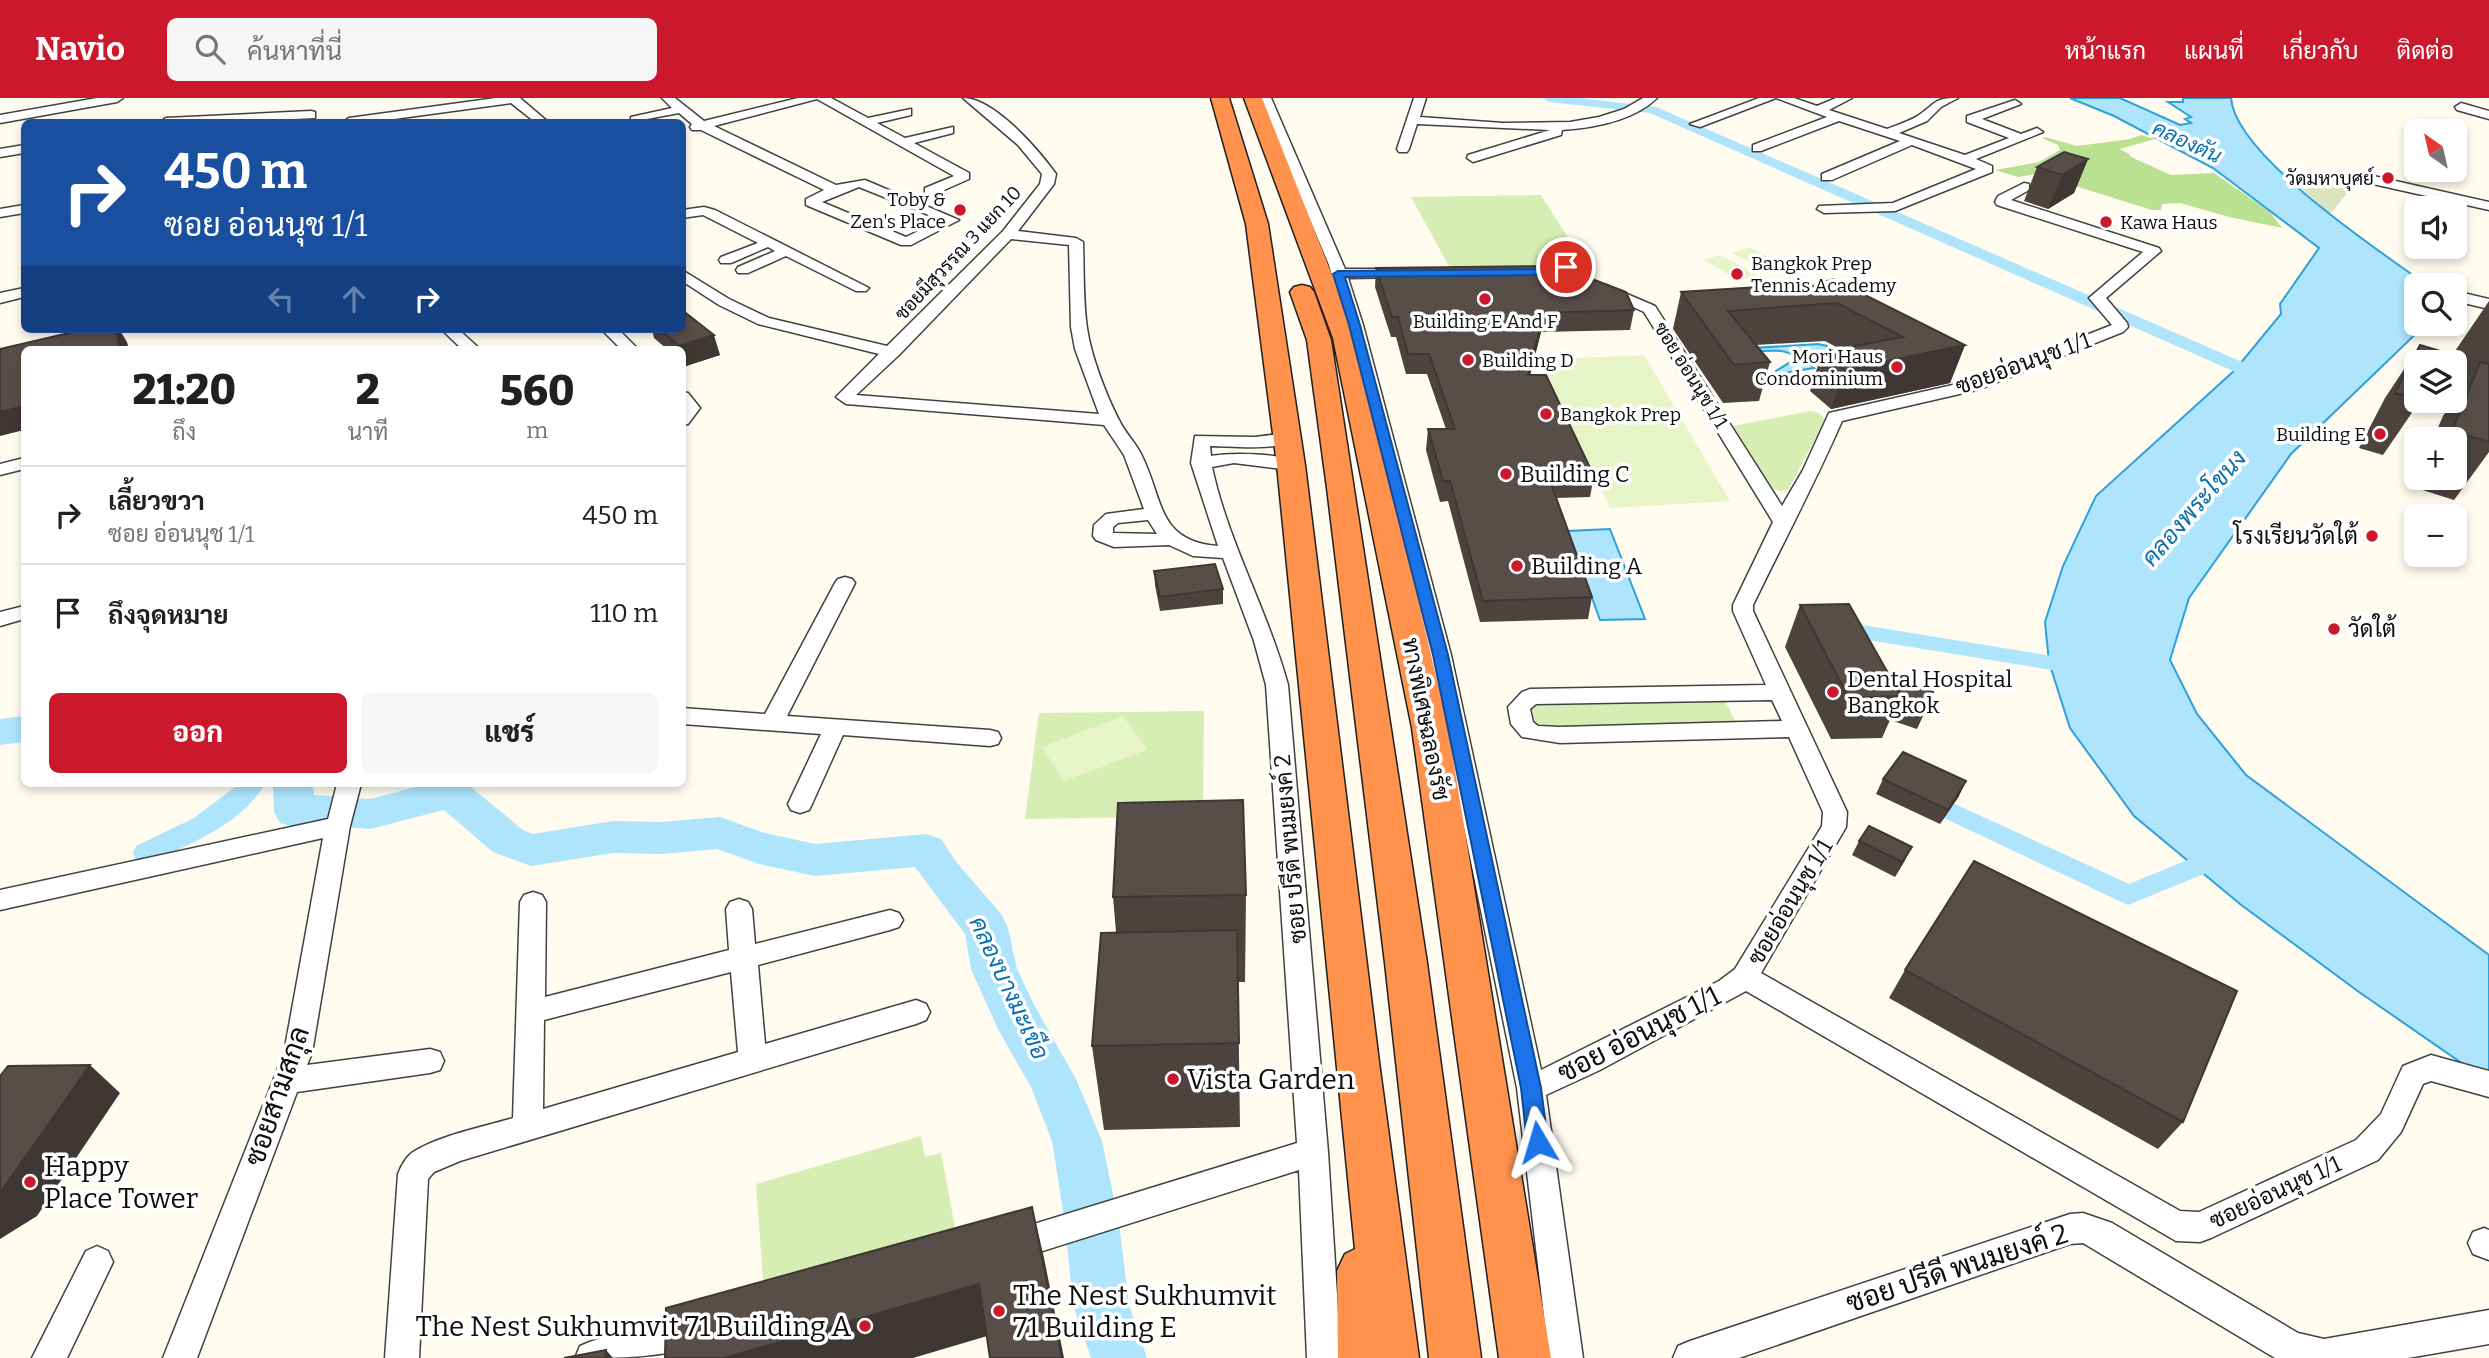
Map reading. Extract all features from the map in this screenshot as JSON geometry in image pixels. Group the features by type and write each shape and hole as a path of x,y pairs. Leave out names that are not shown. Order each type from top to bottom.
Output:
{"highway":[{"path":"1220,98 1257,224 1289,451 1393,1358"},
{"path":"1234,98 1320,340 1406,963 1455,1358"},
{"name":"ทางพิเศษฉลองรัช","path":"1253,98 1345,338 1430,728 1525,1358"},
{"path":"1357,1062 1364,1358"}],"street":[{"path":"2,115 55,110 117,98"},
{"path":"370,119 515,98 539,119"},
{"path":"668,98 701,125 835,190 860,183 952,220 912,241 901,241 811,202 835,190"},
{"path":"686,129 812,98"},
{"path":"822,98 964,176 930,191"},
{"name":"ซอยมีสุวรรณ 3 แยก 10","path":"852,400 845,397 847,392 892,352 1008,234 1047,184 1049,174 1006,127 969,98"},
{"path":"1265,98 1338,274 1355,325 1440,655 1531,1088 1566,1358"},
{"path":"1403,149 1420,98"},
{"path":"1696,124 1770,98"},
{"path":"1782,98 1965,159 1987,169 1895,207 1824,209"},
{"path":"1818,110 1846,98"},
{"path":"1888,133 1923,118 1937,104 1952,98"},
{"path":"2015,104 1971,119 2020,138"},
{"path":"1473,158 1642,105"},
{"path":"2461,107 2489,115"},
{"path":"640,119 682,110"},
{"path":"868,122 907,112"},
{"path":"228,119 311,115"},
{"path":"1757,148 1838,117"},
{"path":"1412,120 1572,128"},
{"path":"905,142 949,130"},
{"path":"1965,159 2037,132"},
{"path":"1826,177 1911,141"},
{"path":"0,153 21,150"},
{"path":"2368,179 2489,206"},
{"name":"ซอยอ่อนนุช 1/1","path":"2024,187 2002,202 2154,251 2098,296 2097,299 2120,325 2113,330 1971,386 1835,417 1812,470 1783,522 1743,605 1743,611 1835,813 1834,827 1745,976 2153,1213 2176,1226 2187,1228 2200,1227 2367,1150 2390,1123 2413,1075 2431,1068 2489,1084"},
{"path":"0,213 21,210"},
{"path":"686,213 704,211 862,288"},
{"path":"1008,234 1073,241 1078,245 1079,327 1083,349 1110,420 1133,455 1159,524 1172,539 1193,550 1229,553"},
{"path":"726,260 770,243"},
{"path":"743,270 786,251"},
{"name":"ซอย อ่อนนุช 1/1","path":"1542,272 1570,274 1650,309 1783,522"},
{"path":"1338,274 1419,273"},
{"path":"686,277 724,302 764,321 892,352"},
{"path":"0,298 21,294"},
{"path":"2467,299 2489,304"},
{"path":"454,333 468,346"},
{"path":"613,333 627,346"},
{"path":"852,400 1110,420"},
{"path":"1201,451 1255,442 1289,451"},
{"path":"1201,451 1234,458 1289,451"},
{"name":"ซอย ปรีดี พนมยงค์ 2","path":"1201,451 1229,553 1267,645 1277,685 1313,1152 1324,1358"},
{"path":"0,470 21,464"},
{"path":"1156,514 1112,518 1104,525 1103,536 1114,541 1172,539"},
{"path":"772,722 845,583"},
{"path":"0,619 21,614"},
{"path":"1781,692 1530,697 1519,707 1519,714 1522,728 1535,733 1559,735 1797,729"},
{"path":"1727,693 1744,730"},
{"path":"686,716 990,738"},
{"path":"800,804 836,727"},
{"path":"0,900 343,808"},
{"name":"ซอยสามสกุล","path":"180,1358 298,1053 343,808"},
{"path":"528,1127 533,902"},
{"path":"739,909 753,1062"},
{"path":"530,1012 890,920"},
{"name":"ซอย อ่อนนุช 1/1","path":"1531,1088 1729,989 1745,976"},
{"path":"402,1358 413,1174 423,1162 528,1127 916,1012"},
{"path":"287,1081 430,1061"},
{"path":"981,1254 1049,1236 1313,1152"},
{"name":"ซอย ปรีดี พนมยงค์ 2","path":"1690,1358 2070,1229 2083,1228 2101,1234 2292,1349 2305,1353 2324,1356 2489,1327"},
{"path":"49,1358 97,1262"},
{"path":"592,1358 725,1323"}],"green space":[{"path":"2141,135 2155,139 2120,149 2131,157 2171,175 2214,173 2270,212 2282,228 2180,203 2162,204 2161,210 2152,210 2037,174 2018,177 1995,170 2039,162 2060,150 2058,145 2042,138 2045,137 2077,146"},
{"path":"2281,170 2353,186 2330,214"},
{"path":"1541,195 1588,269 1450,268 1411,197"},
{"path":"1749,247 1786,266 1767,271 1732,253"},
{"path":"1720,255 1757,275 1739,280 1703,260"},
{"path":"1644,355 1730,501 1610,508 1539,360"},
{"path":"1811,411 1819,413 1825,420 1788,490 1779,491 1771,487 1733,426"},
{"path":"1723,697 1738,726 1544,730 1534,726 1526,710 1536,703"},
{"path":"1204,711 1203,816 1025,819 1039,713"},
{"path":"1123,716 1147,750 1064,781 1042,747"},
{"path":"921,1136 925,1157 941,1153 956,1233 764,1292 756,1184"}],"water":[{"path":"2070,98 2120,98 2180,125 2191,123 2185,119 2191,117 2168,102 2183,102 2183,98 2231,98 2238,120 2255,145 2280,171 2339,222 2410,273 2404,273 2404,336 2414,336 2291,454 2189,598 2170,660 2197,714 2246,775 2489,955 2489,1082 2359,992 2240,904 2134,816 2070,728 2049,662 2045,622 2063,566 2096,496 2235,370 2281,314 2280,304 2319,248 2213,168 2114,116"},
{"path":"1818,344 1827,346 1830,351 1810,360 1809,363 1814,368 1778,374 1776,371 1797,358 1786,352 1741,353 1738,349"},
{"path":"1610,529 1645,619 1600,620 1568,531"}],"building":[{"path":"2064,152 2088,159 2062,175 2037,167"},
{"path":"1558,266 1626,292 1634,310 1544,313 1528,375 1546,375 1594,476 1549,478 1592,597 1483,601 1450,481 1443,481 1428,429 1455,429 1429,354 1408,354 1398,317 1392,317 1376,268"},
{"path":"1833,279 1965,345 1844,370 1822,352 1903,337 1837,303 1728,311 1770,362 1734,365 1681,292 1793,285 1799,291"},
{"path":"686,313 714,335 679,346 664,333 686,333"},
{"path":"69,333 117,333 119,346 21,346 21,407 0,412 0,349"},
{"path":"2420,345 2437,350 2417,350"},
{"path":"2480,362 2489,364 2489,442 2467,435 2467,427 2454,427 2459,413 2467,413 2467,394"},
{"path":"2404,376 2404,395 2395,393"},
{"path":"1215,564 1223,589 1160,597 1154,571"},
{"path":"1849,604 1901,696 1849,698 1800,605"},
{"path":"1897,680 1933,692 1924,714 1897,705 1901,696 1894,686"},
{"path":"1903,752 1966,781 1948,810 1883,779"},
{"path":"1243,800 1246,895 1113,897 1118,803"},
{"path":"1869,826 1912,847 1902,862 1859,841"},
{"path":"1974,861 2237,991 2183,1122 1905,970"},
{"path":"1237,930 1239,1043 1092,1046 1101,933"},
{"path":"90,1065 0,1192 0,1076 8,1066"},
{"path":"1032,1207 1062,1358 990,1358 979,1284 724,1358 665,1358 666,1308"},
{"path":"606,1350 605,1358 564,1358"}],"waterway":[{"path":"1549,98 1652,110 2266,379"},
{"path":"1834,632 1862,632 2077,667"},
{"name":"คลองบางมะเขือ","path":"0,732 21,729"},
{"path":"145,853 203,824 230,806 250,787"},
{"name":"คลองบางมะเขือ","path":"293,787 294,812 319,810 370,814 451,793 508,841 531,850 613,837 661,838 720,833 759,848 815,860 926,850 942,875 986,928 994,969 1015,1015 1052,1079 1077,1141 1092,1223 1101,1305 1119,1358"},
{"path":"1920,797 2128,895 2224,855"}],"place":[{"name":"วัดมหาบุศย์","path":"2388,178"},
{"name":"Toby & Zen's Place","path":"960,210"},
{"name":"Kawa Haus","path":"2106,222"},
{"name":"Bangkok Prep Tennis Academy","path":"1737,274"},
{"name":"Building E And F","path":"1485,299"},
{"name":"Building D","path":"1468,360"},
{"name":"Mori Haus Condominium","path":"1897,367"},
{"name":"Bangkok Prep","path":"1546,414"},
{"name":"Building E","path":"2380,434"},
{"name":"Building C","path":"1506,474"},
{"name":"โรงเรียนวัดใต้","path":"2372,536"},
{"name":"Building A","path":"1517,566"},
{"name":"วัดใต้","path":"2334,629"},
{"name":"Dental Hospital Bangkok","path":"1833,692"},
{"name":"Vista Garden","path":"1173,1079"},
{"name":"Happy Place Tower","path":"30,1182"},
{"name":"The Nest Sukhumvit 71 Building E","path":"999,1311"},
{"name":"The Nest Sukhumvit 71 Building A","path":"865,1326"}],"route":[{"path":"1538,1142 1531,1088 1440,655 1355,325 1338,274 1562,272 1562,267 1566,267"}],"water label":[{"name":"คลองตัน","path":"2187,142"},
{"name":"คลองพระโขนง","path":"2194,508"}]}
